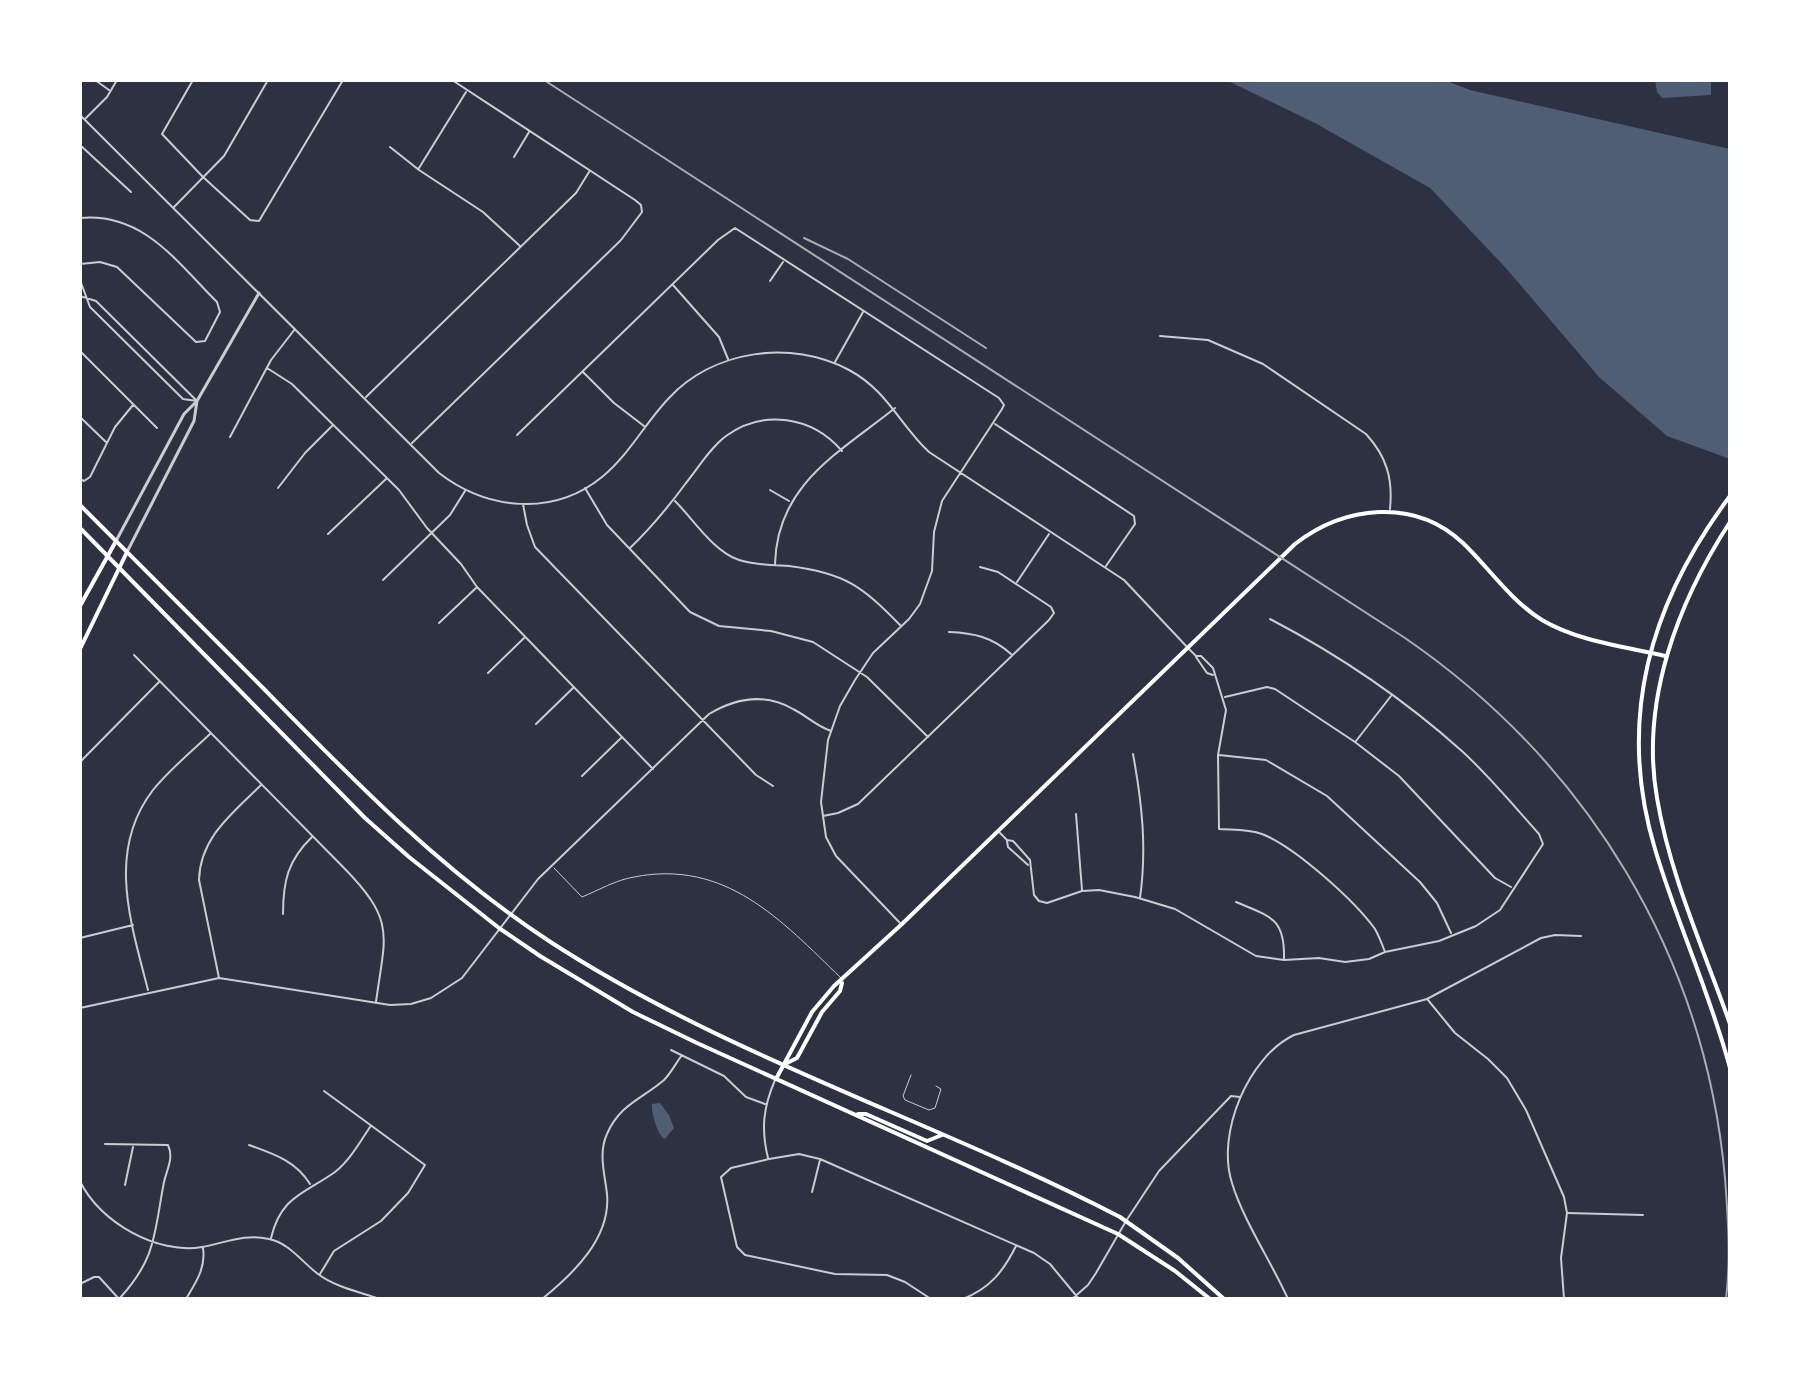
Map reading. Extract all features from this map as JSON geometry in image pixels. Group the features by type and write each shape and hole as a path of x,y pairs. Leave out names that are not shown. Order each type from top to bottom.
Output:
{"main road":[{"path":"1730,496 1684,566 1664,608 1649,652 1639,722 1643,803 1655,848 1730,1068"},
{"path":"80,505 378,806 447,867 510,915 628,988 686,1019 1086,1199 1126,1221 1178,1258 1224,1299"},
{"path":"776,1079 812,1012 834,986 1305,536 1323,526 1352,515 1389,511 1431,523 1459,539 1523,605 1551,625 1665,656"},
{"path":"1730,522 1696,582 1665,656 1654,745 1656,796 1666,842 1730,1024"},
{"path":"80,528 365,818 441,884 540,956 633,1012 1118,1234 1175,1271 1210,1299"},
{"path":"80,606 116,541"},
{"path":"80,649 127,552"},
{"path":"856,1114 866,1114 927,1141 942,1134"}],"street":[{"path":"95,80 110,91"},
{"path":"85,120 117,80"},
{"path":"193,80 162,134 250,220 259,221 343,80"},
{"path":"173,208 224,156 268,80"},
{"path":"411,444 621,240 642,212 641,205 452,80"},
{"path":"419,170 466,91"},
{"path":"80,115 439,473 465,490 490,500 523,504 554,501 585,488 617,464 678,389 698,375 728,360 775,352 803,355 834,363 867,382 895,408 921,444 960,473 1106,567 1132,588 1196,656 1197,662 1207,673 1214,675"},
{"path":"514,157 529,132"},
{"path":"80,145 131,192"},
{"path":"390,147 483,212 521,247"},
{"path":"365,398 576,193 590,171"},
{"path":"80,218 111,218 142,231 217,302 220,312 205,341 196,342 117,267 93,261 80,264"},
{"path":"517,435 725,234 735,228 999,398 1004,405 939,509 930,580 920,604 902,627 873,653 860,672 840,706 824,761 822,816 826,837 836,856 902,924"},
{"path":"770,281 784,261"},
{"path":"80,280 90,307 183,399 197,401"},
{"path":"673,285 719,337 728,360"},
{"path":"116,541 184,414 197,401 259,293"},
{"path":"80,296 96,301 197,401"},
{"path":"834,363 864,311"},
{"path":"230,437 279,346 295,329"},
{"path":"1160,336 1208,340 1263,364 1366,434 1389,471 1392,483 1389,511"},
{"path":"80,351 157,428"},
{"path":"267,368 292,384 410,501 477,587 653,769"},
{"path":"583,372 614,403 645,427"},
{"path":"127,552 194,421 197,401"},
{"path":"80,479 84,481 90,477 121,418 134,405"},
{"path":"775,565 777,533 790,502 807,479 895,408"},
{"path":"80,417 107,444"},
{"path":"629,549 653,525 715,445 746,425 768,420 795,421 817,429 842,451"},
{"path":"993,423 1134,516 1135,524 1106,567"},
{"path":"278,488 305,453 333,425"},
{"path":"328,534 387,478"},
{"path":"585,488 607,525 690,612 701,619 731,628 801,637 827,650 885,693 928,737"},
{"path":"383,580 455,509 465,490"},
{"path":"770,490 790,502"},
{"path":"673,500 727,554 739,560 820,570 855,584 902,627"},
{"path":"523,504 535,547 756,775 773,786"},
{"path":"1016,583 1050,532"},
{"path":"822,816 858,804 1054,613 1051,607 1016,583 998,572 980,567"},
{"path":"439,623 477,587"},
{"path":"998,831 1007,840 1013,841 1030,860 1034,895 1039,901 1047,903 1082,891 1099,890 1140,899 1175,909 1256,956 1345,962 1369,959 1385,952 1439,941 1476,926 1500,910 1543,844 1539,834 1465,754 1392,695 1329,650 1270,619"},
{"path":"949,632 980,635 1012,655"},
{"path":"488,673 525,637"},
{"path":"134,655 370,895 381,915 384,944 376,1003"},
{"path":"1196,656 1201,656 1213,668 1224,697 1225,726 1218,755 1219,829 1245,829 1276,840 1343,895 1376,931 1385,952"},
{"path":"80,762 160,682"},
{"path":"1224,697 1267,687 1275,689 1355,742 1399,776 1495,878 1512,888"},
{"path":"536,724 574,688"},
{"path":"1355,742 1392,695"},
{"path":"80,1008 219,978 376,1003 411,1004 445,991 467,973 499,928 552,866 703,720 729,704 763,699 783,704 815,725 831,731"},
{"path":"149,992 125,887 126,846 134,821 154,788 211,733"},
{"path":"582,776 622,737"},
{"path":"1133,754 1144,837 1145,863 1140,899"},
{"path":"1218,755 1266,760 1327,796 1420,882 1437,903 1452,935"},
{"path":"219,978 199,870 211,836 262,784"},
{"path":"1076,814 1082,891"},
{"path":"283,914 287,871 296,853 313,836"},
{"path":"1007,840 1008,847 1024,864 1030,865"},
{"path":"1236,902 1261,913 1280,927 1285,934 1284,960"},
{"path":"80,938 133,925"},
{"path":"1288,1299 1232,1183 1228,1156 1234,1118 1256,1068 1280,1042 1294,1035 1427,999 1541,938 1581,936"},
{"path":"1427,999 1455,1033 1488,1059 1515,1089 1564,1197 1567,1213 1561,1258 1563,1298"},
{"path":"671,1050 724,1076 746,1097 765,1104"},
{"path":"542,1299 566,1279 584,1258 604,1223 607,1195 602,1159 606,1136 619,1113 664,1079 682,1055"},
{"path":"769,1159 762,1122 765,1104 776,1079"},
{"path":"319,1275 334,1251 381,1221 408,1193 425,1165 324,1091"},
{"path":"1072,1299 1078,1297 1096,1273 1159,1171 1231,1096 1241,1097"},
{"path":"271,1239 283,1208 343,1165 371,1126"},
{"path":"80,1284 99,1277 119,1299 139,1278 154,1240 171,1156 168,1145 105,1144"},
{"path":"249,1145 285,1159 297,1167 311,1185"},
{"path":"125,1185 134,1146"},
{"path":"931,1299 905,1282 887,1275 835,1274 745,1255 737,1247 721,1177 731,1168 769,1159 799,1154 820,1159 1017,1245 1050,1264 1078,1297"},
{"path":"812,1192 820,1159"},
{"path":"80,1181 94,1204 123,1228 185,1248 244,1237 271,1239 284,1245 319,1275 380,1299"},
{"path":"1567,1213 1643,1215"},
{"path":"963,1299 989,1286 1003,1271 1017,1245"},
{"path":"186,1299 204,1263 203,1247"}],"lane":[{"path":"552,866 582,897 635,876 695,876 730,886 766,909 843,980"},
{"path":"911,1075 903,1096 905,1100 929,1110 935,1108 942,1093 936,1086"}],"water":[{"path":"1226,80 1444,80 1470,90 1730,149 1730,459 1667,436 1599,377 1505,267 1430,188 1315,123"},
{"path":"1655,80 1711,80 1711,95 1662,98 1657,92"},
{"path":"660,1103 674,1128 665,1139 653,1113 652,1104"}],"railway":[{"path":"544,80 1405,638 1470,688 1529,744 1581,806 1626,872 1663,943 1692,1018 1713,1096 1725,1178 1729,1254 1726,1299"},
{"path":"804,238 848,259 986,348"}]}
